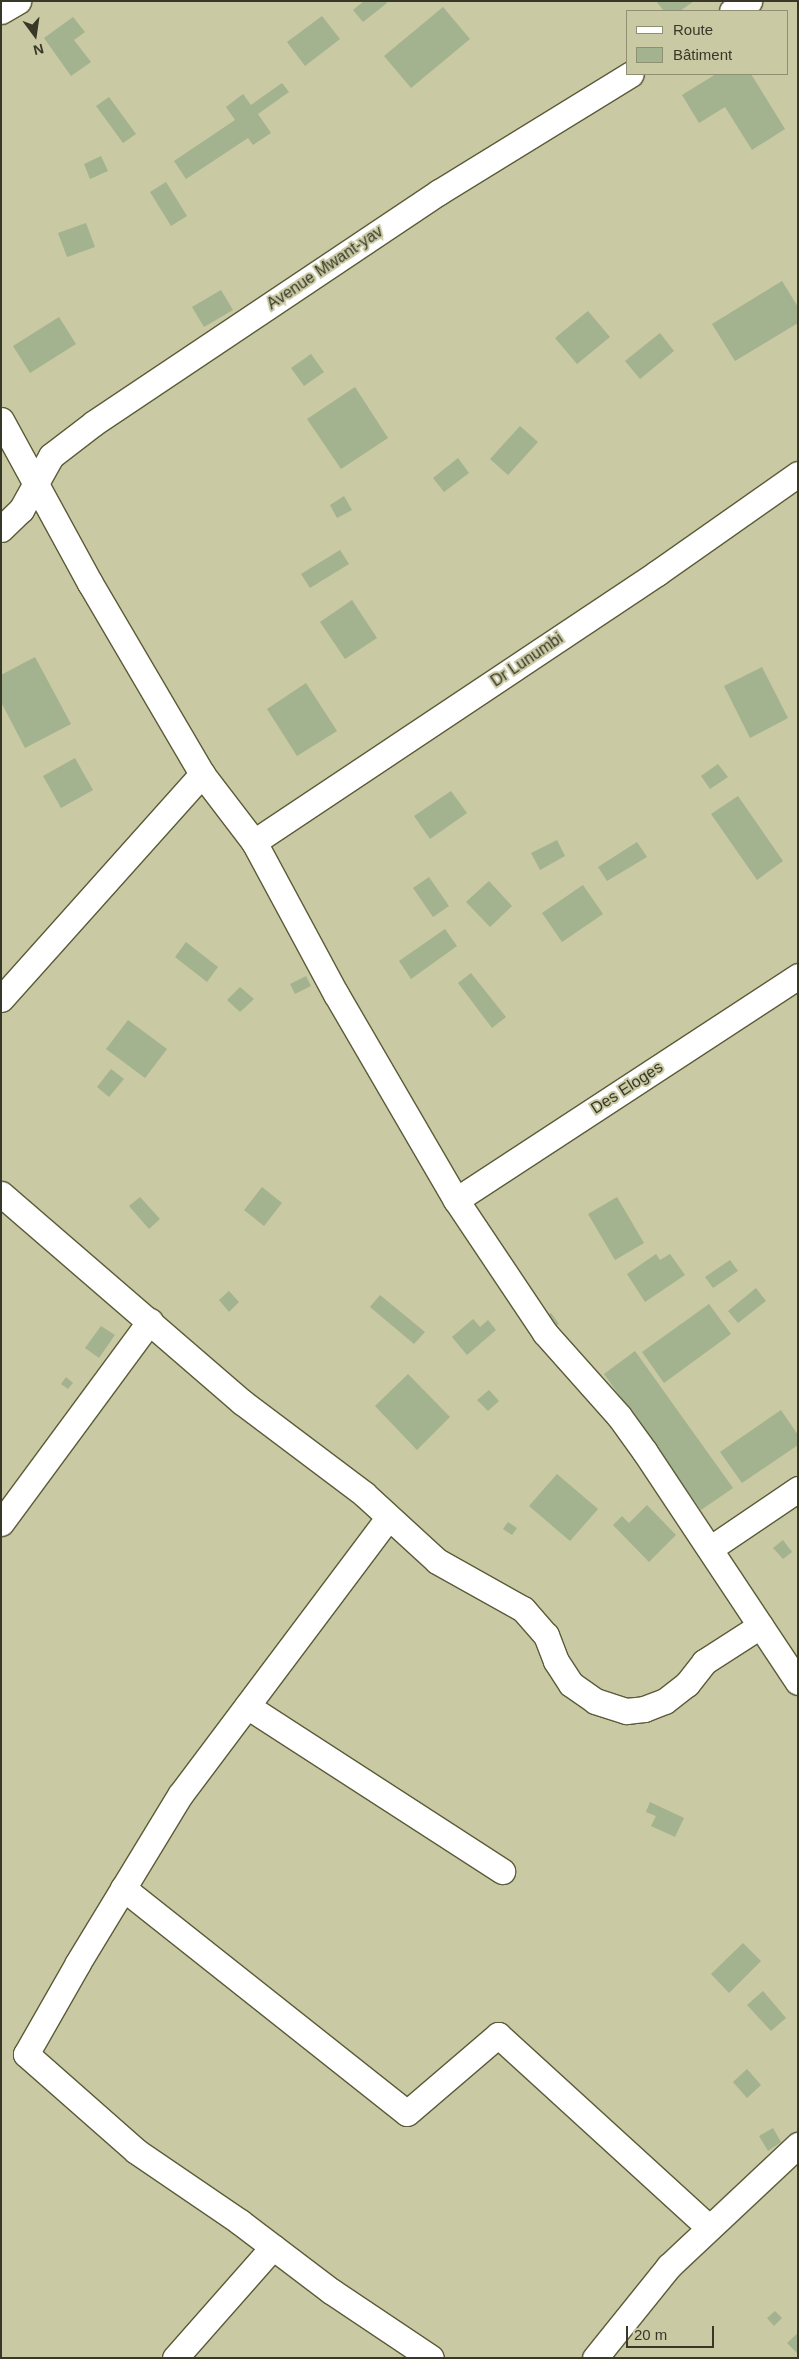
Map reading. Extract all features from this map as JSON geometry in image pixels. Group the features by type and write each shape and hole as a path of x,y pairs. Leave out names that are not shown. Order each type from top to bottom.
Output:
{"street":[{"path":"1,12 18,1"},
{"path":"734,10 749,1"},
{"name":"Avenue Mwant-yav","path":"1,529 21,510 51,456 94,423 439,192 629,75"},
{"path":"1,420 66,541 202,774 254,842 354,1026 456,1200 546,1333 619,1416 711,1548 798,1682"},
{"name":"Dr Lunumbi","path":"254,842 657,573 798,474"},
{"path":"1,999 202,774"},
{"name":"Des Eloges","path":"456,1200 798,976"},
{"path":"1,1194 242,1402 364,1494 437,1561 524,1609 546,1635 556,1661 571,1684 594,1701 626,1711 644,1709 665,1701 687,1684 704,1662 760,1626"},
{"path":"1,1523 150,1321"},
{"path":"711,1548 798,1489"},
{"path":"388,1518 180,1795 26,2054 136,2151 273,2247 331,2291 431,2358"},
{"path":"247,1706 502,1871"},
{"path":"123,1888 407,2113 498,2035 709,2228"},
{"path":"596,2358 669,2266 798,2145"},
{"path":"175,2358 273,2247"}],"building":[{"path":"364,1 386,1 387,3 363,22 353,10"},
{"path":"656,1 694,1 681,10 663,10"},
{"path":"443,7 470,39 411,88 384,56"},
{"path":"322,16 340,39 305,66 287,42"},
{"path":"73,17 85,32 74,40 91,62 71,76 44,38"},
{"path":"714,75 752,75 785,129 752,150 725,107 699,123 682,95"},
{"path":"282,83 289,92 258,114 271,133 253,145 248,138 186,179 174,161 235,120 226,107 243,94 251,105"},
{"path":"109,97 136,134 123,143 96,106"},
{"path":"101,156 108,171 90,179 84,164"},
{"path":"166,182 187,216 171,226 150,192"},
{"path":"86,223 95,247 67,257 58,233"},
{"path":"782,281 798,307 798,323 735,361 712,324"},
{"path":"221,290 233,310 204,327 192,307"},
{"path":"588,311 610,337 577,364 555,338"},
{"path":"59,317 76,344 30,373 13,346"},
{"path":"660,333 674,351 640,379 625,361"},
{"path":"311,354 324,372 304,386 291,368"},
{"path":"355,387 388,438 341,469 307,419"},
{"path":"520,426 538,442 508,475 490,459"},
{"path":"458,458 469,473 444,492 433,478"},
{"path":"344,496 352,510 337,518 330,505"},
{"path":"340,550 349,564 310,588 301,574"},
{"path":"352,600 377,638 345,659 320,622"},
{"path":"35,657 71,724 25,748 1,702 1,675"},
{"path":"762,667 788,718 750,738 724,686"},
{"path":"306,683 337,731 297,756 267,709"},
{"path":"75,758 93,790 61,808 43,776"},
{"path":"718,764 728,777 710,789 701,776"},
{"path":"451,791 467,813 430,839 414,816"},
{"path":"738,796 783,861 757,880 711,814"},
{"path":"557,840 565,856 540,870 531,853"},
{"path":"637,842 647,857 607,881 598,867"},
{"path":"429,877 449,906 433,917 413,888"},
{"path":"489,881 512,906 490,927 466,902"},
{"path":"583,885 603,914 562,942 542,913"},
{"path":"445,929 457,946 411,979 399,961"},
{"path":"186,942 218,967 207,982 175,957"},
{"path":"471,973 506,1017 492,1028 458,983"},
{"path":"306,976 311,986 295,994 290,984"},
{"path":"240,987 254,999 240,1012 227,1000"},
{"path":"128,1020 167,1049 145,1078 106,1049"},
{"path":"111,1069 124,1079 109,1097 97,1087"},
{"path":"262,1187 282,1203 264,1226 244,1210"},
{"path":"140,1197 160,1219 149,1229 129,1206"},
{"path":"617,1197 644,1243 615,1260 588,1214"},
{"path":"656,1254 660,1260 670,1254 685,1275 645,1302 627,1274"},
{"path":"730,1260 738,1271 713,1288 705,1277"},
{"path":"756,1288 766,1301 738,1323 728,1311"},
{"path":"229,1291 239,1302 229,1312 219,1300"},
{"path":"380,1295 425,1332 414,1344 370,1307"},
{"path":"709,1304 731,1334 664,1383 642,1352"},
{"path":"551,1313 559,1324 548,1331 540,1320"},
{"path":"473,1319 480,1327 488,1320 496,1330 467,1355 452,1337"},
{"path":"101,1326 115,1335 99,1358 85,1348"},
{"path":"635,1351 733,1488 701,1510 604,1374"},
{"path":"408,1374 450,1417 417,1450 375,1406"},
{"path":"66,1377 73,1383 68,1389 61,1384"},
{"path":"489,1390 499,1401 488,1411 477,1400"},
{"path":"781,1410 798,1435 798,1445 742,1483 720,1452"},
{"path":"557,1474 598,1509 570,1541 529,1506"},
{"path":"647,1505 676,1535 649,1562 613,1525 622,1516 629,1523"},
{"path":"508,1522 517,1528 512,1535 503,1529"},
{"path":"783,1540 792,1552 783,1559 773,1548"},
{"path":"650,1802 684,1818 675,1837 651,1826 656,1816 646,1812"},
{"path":"743,1943 761,1961 729,1993 711,1974"},
{"path":"763,1991 786,2018 771,2031 747,2005"},
{"path":"747,2069 761,2085 747,2098 733,2082"},
{"path":"773,2128 781,2142 768,2151 759,2136"},
{"path":"775,2311 782,2318 774,2326 767,2318"},
{"path":"798,2333 798,2354 787,2343"}]}
